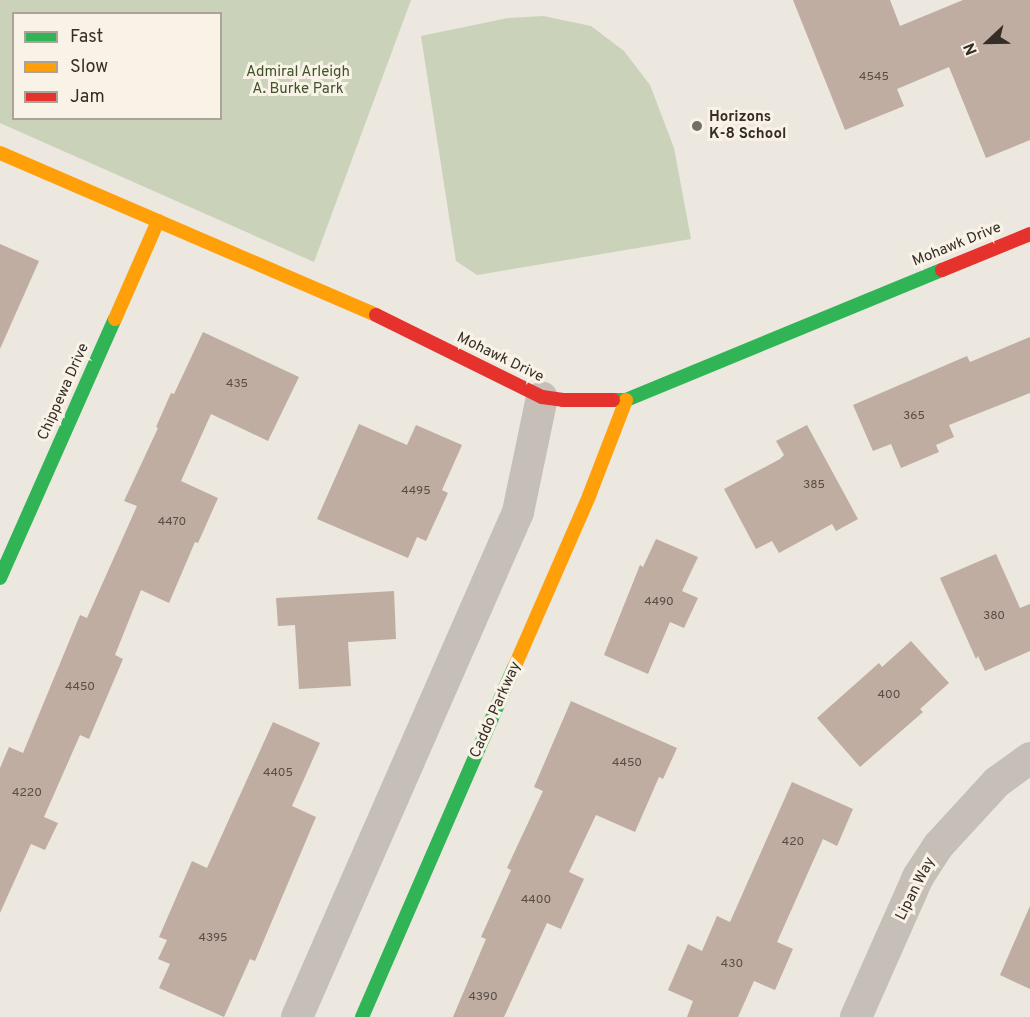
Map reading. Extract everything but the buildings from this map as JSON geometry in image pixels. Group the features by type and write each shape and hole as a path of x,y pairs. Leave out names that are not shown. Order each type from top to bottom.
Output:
{"street":[{"name":"Mohawk Drive","path":"0,153 380,317 542,397 626,400 1030,234"},
{"name":"Chippewa Drive","path":"0,578 158,221"},
{"path":"297,1017 518,512 542,397"},
{"name":"Caddo Parkway","path":"362,1017 590,496 626,400"},
{"name":"Lipan Way","path":"856,1017 918,877 939,845 997,782 1030,758"}],"green space":[{"name":"Admiral Arleigh A. Burke Park","path":"0,0 411,0 314,262 0,123"},
{"path":"543,16 591,26 624,51 650,85 674,148 691,239 477,275 456,261 421,36 508,18"}],"traffic: fast":[{"path":"613,400 626,400 942,270"},
{"path":"0,578 115,319"},
{"path":"362,1017 514,668"}],"traffic: slow":[{"path":"0,153 376,315"},
{"path":"115,319 158,221"},
{"path":"514,668 589,496 626,400"}],"traffic: jam":[{"path":"942,270 1030,234"},
{"path":"376,315 542,397 563,400 613,400"}],"place":[{"name":"Horizons K-8 School","path":"697,126"}]}
